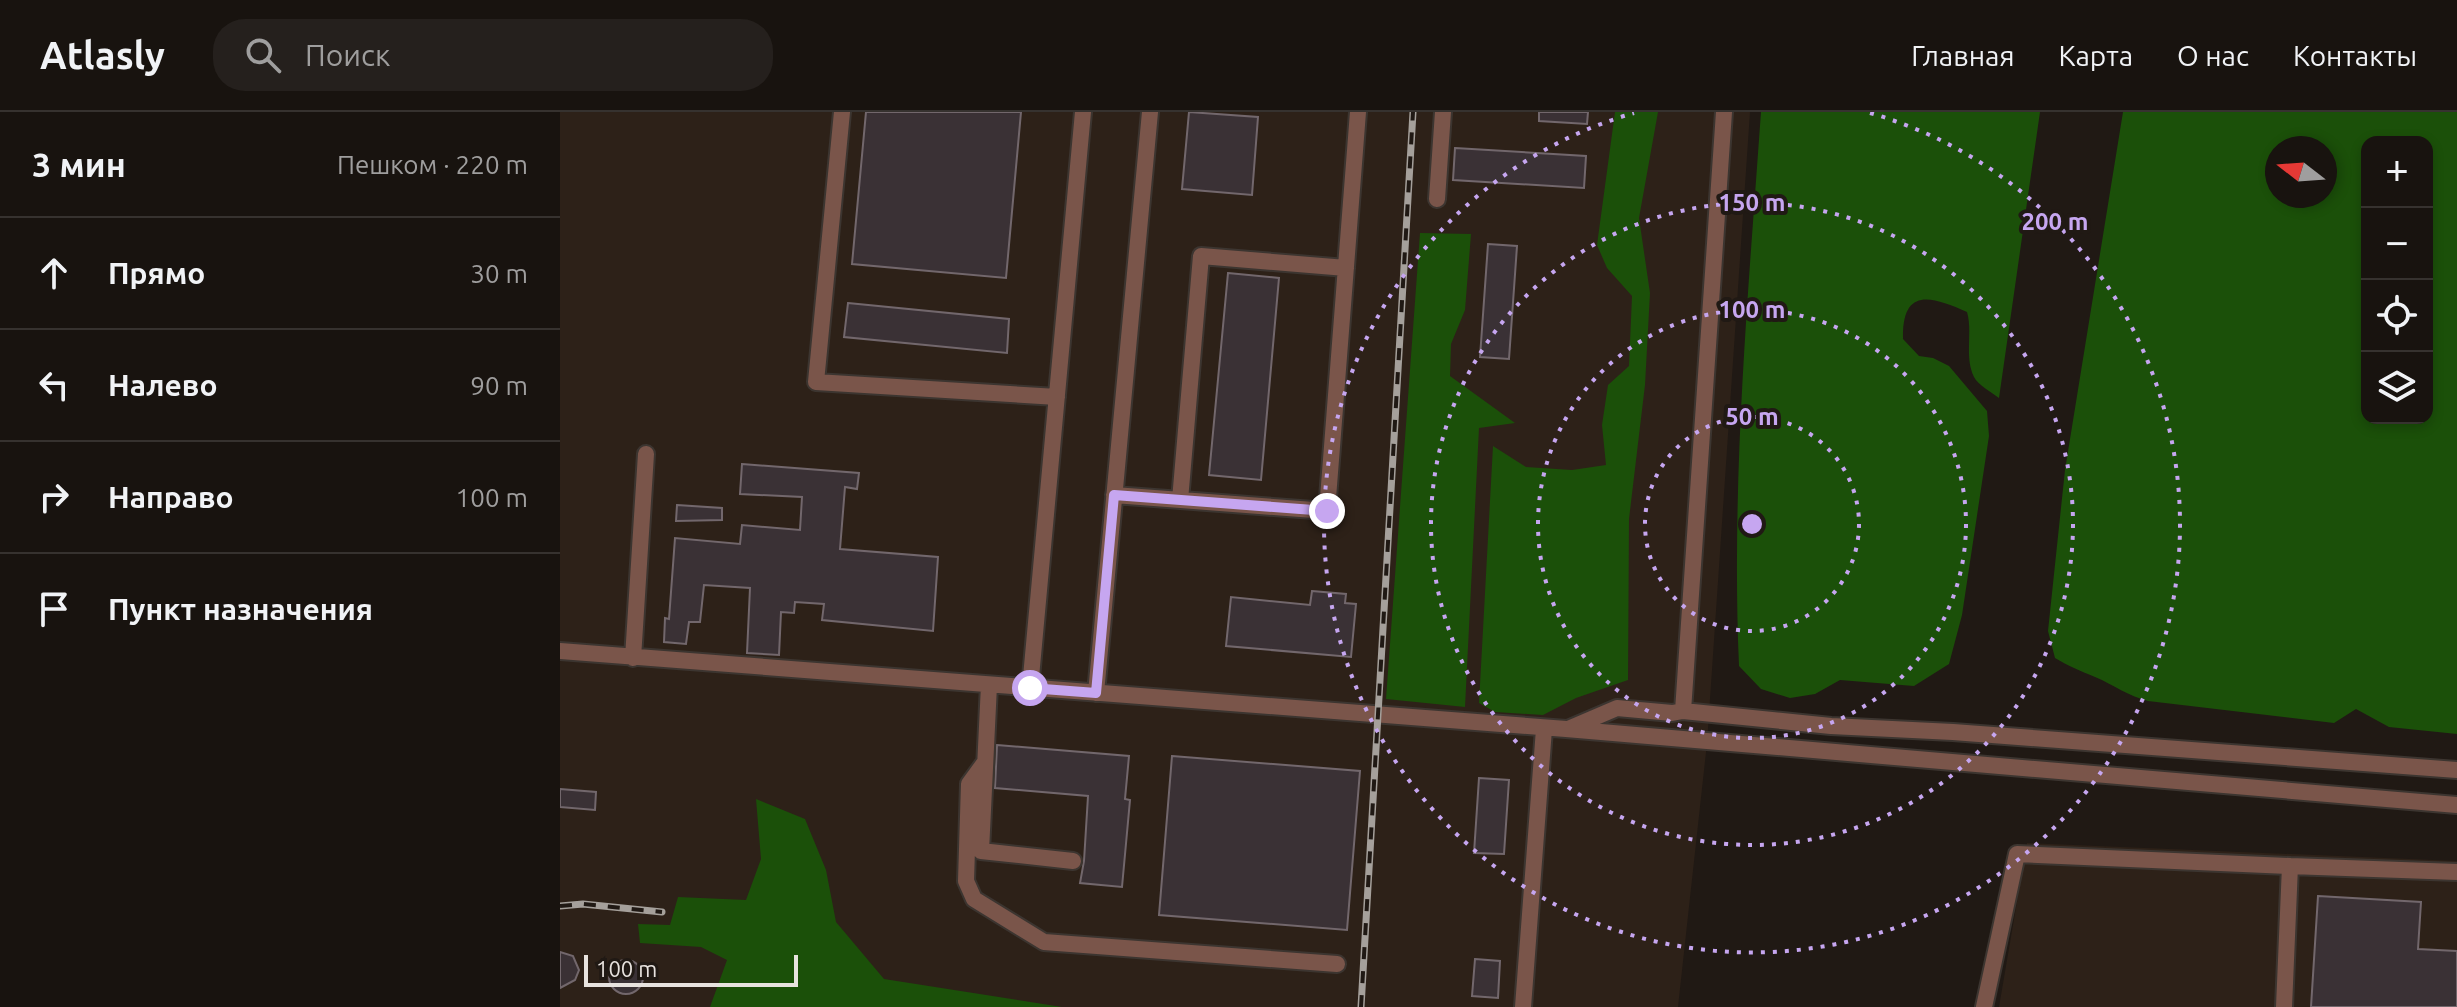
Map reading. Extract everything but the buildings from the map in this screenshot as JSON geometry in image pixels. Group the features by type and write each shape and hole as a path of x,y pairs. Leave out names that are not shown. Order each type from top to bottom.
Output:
{"lane":[{"path":"842,112 816,382 1057,397"},
{"path":"1030,688 1083,112"},
{"path":"1096,693 1150,112"},
{"path":"1114,495 1327,511 1358,112"},
{"path":"1437,199 1443,112"},
{"path":"1683,711 1724,112"},
{"path":"1180,500 1201,256 1346,268"},
{"path":"633,658 646,454"},
{"path":"560,651 1566,729 2457,805"},
{"path":"989,685 981,851 1073,861"},
{"path":"1566,729 1617,708 1672,713 1683,711 1831,726 1968,733 2457,770"},
{"path":"1523,1007 1544,729"},
{"path":"985,762 969,784 966,881 974,899 1044,942 1337,964"},
{"path":"1984,1007 2017,854 2457,872"},
{"path":"2284,1007 2290,866"}],"shaded area":[{"path":"560,112 1750,112 1707,743 1678,1007 560,1007"},
{"path":"2027,843 2457,861 2457,1007 1999,1007"}],"green space":[{"path":"1615,112 1658,112 1639,218 1650,293 1645,385 1629,519 1628,680 1576,698 1543,715 1495,712 1479,703 1493,446 1526,467 1572,470 1606,465 1602,425 1608,385 1629,366 1632,296 1607,268 1597,245"},
{"path":"1761,112 2040,112 1999,398 1978,383 1971,369 1967,312 1942,302 1921,300 1913,303 1904,322 1903,339 1919,356 1933,358 1949,366 1987,411 1989,436 1962,615 1949,664 1914,686 1840,680 1815,694 1790,698 1761,689 1739,666 1739,458"},
{"path":"2123,112 2457,112 2457,734 2389,727 2356,709 2334,723 2148,701 2055,658 2048,631 2065,470"},
{"path":"1420,233 1471,234 1465,310 1451,344 1450,376 1515,423 1479,428 1465,707 1386,699"},
{"path":"756,799 805,819 826,870 836,922 884,979 1062,1007 710,1007 727,960 701,947 640,943 638,924 670,925 678,897 746,900 761,859"}],"railway":[{"path":"1361,1007 1413,112"},
{"path":"560,906 583,904 662,912"}],"route":[{"path":"1030,688 1096,693 1114,495 1327,511"}]}
